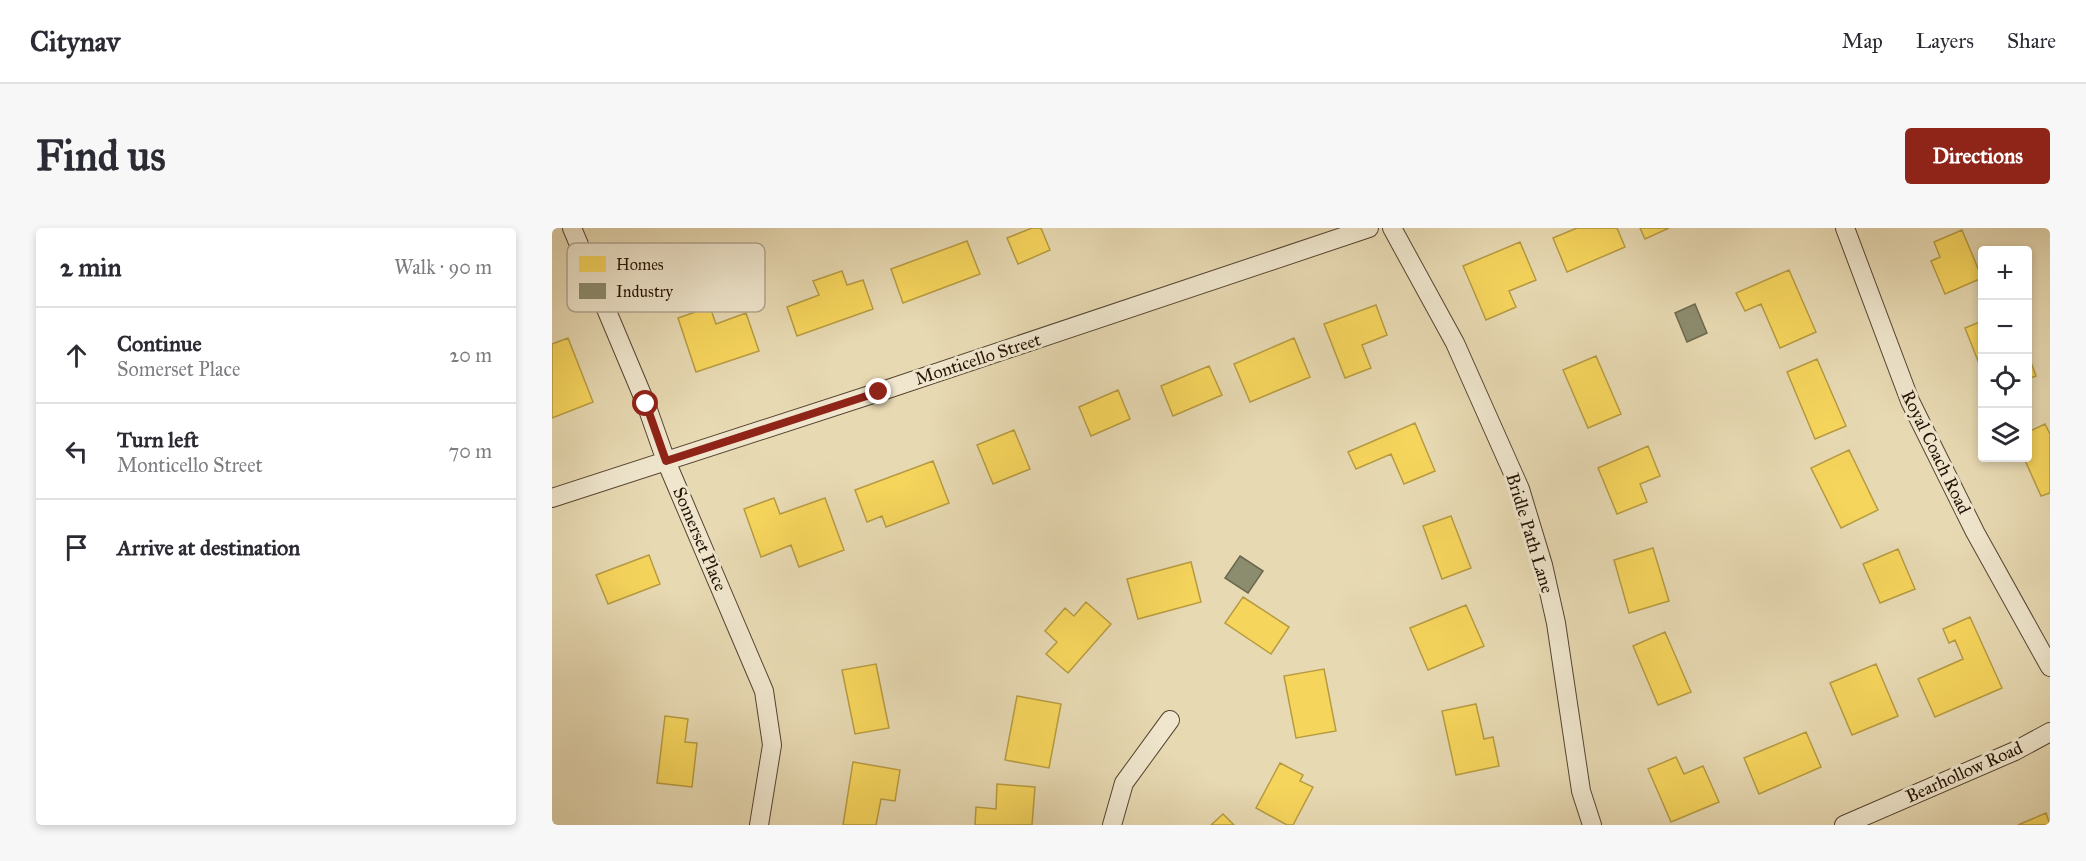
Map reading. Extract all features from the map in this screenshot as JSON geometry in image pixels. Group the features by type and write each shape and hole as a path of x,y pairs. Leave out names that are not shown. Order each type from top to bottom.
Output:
{"street":[{"name":"Somerset Place","path":"572,228 578,243"},
{"name":"Monticello Street","path":"552,498 1370,228"},
{"name":"Bridle Path Lane","path":"1392,228 1455,343 1520,489 1543,565 1556,623 1581,791 1592,825"},
{"name":"Royal Coach Road","path":"1845,228 1910,401 1975,532 2050,667"},
{"name":"Somerset Place","path":"607,312 646,404 666,461 764,691 772,745 759,825"},
{"path":"1112,825 1124,783 1170,720"},
{"name":"Bearhollow Road","path":"1844,825 2015,751 2050,732"}],"building: Homes":[{"path":"1032,228 1041,228 1050,250 1018,264 1007,238"},
{"path":"1577,228 1617,228 1625,247 1567,272 1553,238"},
{"path":"1640,228 1669,228 1645,239"},
{"path":"1962,230 1978,268 1978,280 1945,294 1931,261 1940,257 1934,242"},
{"path":"967,241 980,274 903,303 891,269"},
{"path":"1520,242 1536,280 1509,291 1516,307 1486,320 1463,266"},
{"path":"1789,270 1816,332 1780,348 1761,304 1745,311 1736,293"},
{"path":"842,271 847,285 863,280 873,309 797,336 787,307 819,295 813,281"},
{"path":"1376,305 1387,335 1362,345 1371,368 1345,378 1324,324"},
{"path":"695,312 712,312 716,324 746,313 759,351 696,372 678,318"},
{"path":"1978,323 1978,361 1965,328"},
{"path":"568,338 593,402 552,418 552,344"},
{"path":"1294,338 1310,377 1250,402 1234,364"},
{"path":"1596,356 1621,414 1588,428 1563,370"},
{"path":"1817,359 1846,426 1815,439 1787,372"},
{"path":"2032,365 2036,376 2032,378"},
{"path":"1209,366 1222,395 1173,416 1161,386"},
{"path":"1118,390 1130,419 1091,436 1079,407"},
{"path":"1415,423 1435,471 1404,484 1391,454 1356,469 1348,452"},
{"path":"2045,424 2050,434 2050,493 2041,496 2026,462 2032,462 2032,430"},
{"path":"1014,430 1030,469 993,484 977,445"},
{"path":"1648,446 1660,476 1640,484 1647,502 1617,514 1598,468"},
{"path":"1849,450 1878,510 1841,528 1811,468"},
{"path":"933,461 949,503 886,527 882,516 867,522 855,490"},
{"path":"774,498 780,514 825,498 844,550 799,567 791,545 761,557 744,509"},
{"path":"1451,516 1471,568 1442,579 1423,526"},
{"path":"1653,548 1669,601 1629,613 1614,560"},
{"path":"1898,549 1915,589 1880,603 1863,564"},
{"path":"649,555 660,584 608,604 596,575"},
{"path":"1191,562 1201,602 1138,619 1127,579"},
{"path":"1243,597 1289,627 1271,654 1225,623"},
{"path":"1086,602 1111,624 1068,673 1046,654 1057,642 1045,631 1065,608 1074,616"},
{"path":"1466,605 1484,646 1428,670 1410,628"},
{"path":"1970,617 2002,688 1935,717 1918,679 1963,659 1955,640 1949,643 1943,629"},
{"path":"1665,632 1691,692 1658,705 1633,646"},
{"path":"876,664 889,728 855,734 842,670"},
{"path":"1876,664 1898,716 1852,735 1830,683"},
{"path":"1324,669 1336,731 1296,738 1284,676"},
{"path":"1017,696 1061,704 1049,768 1005,760"},
{"path":"1476,704 1484,739 1493,737 1499,766 1456,775 1442,711"},
{"path":"665,716 688,719 685,742 697,743 692,787 657,783"},
{"path":"1806,732 1821,767 1759,794 1744,758"},
{"path":"1676,757 1684,774 1703,766 1719,802 1671,822 1648,769"},
{"path":"853,762 900,770 895,801 881,799 876,825 843,825"},
{"path":"1280,763 1303,775 1300,781 1313,787 1293,825 1287,825 1256,808"},
{"path":"997,784 1035,787 1032,825 975,825 976,807 996,809"},
{"path":"2046,813 2050,825 2018,825"},
{"path":"1223,814 1234,825 1211,825"}],"building: Industry":[{"path":"1695,304 1707,333 1687,342 1675,313"},
{"path":"1240,556 1263,571 1248,593 1225,578"}],"route":[{"path":"646,404 666,461 879,392"}]}
